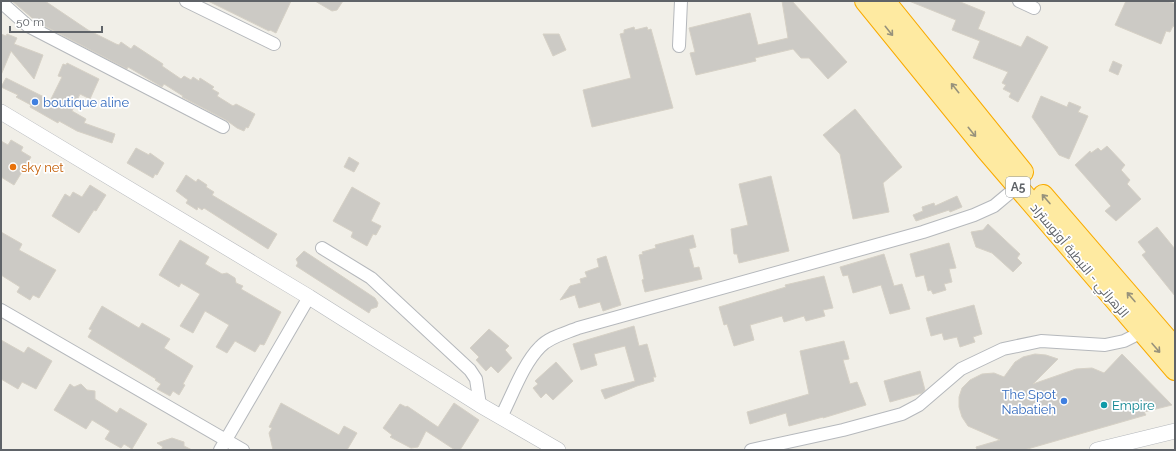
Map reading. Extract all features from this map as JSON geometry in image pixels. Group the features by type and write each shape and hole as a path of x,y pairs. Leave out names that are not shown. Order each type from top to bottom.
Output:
{"highway":[{"name":"الزهراني - النبطية أوتوستراد","path":"865,1 1018,186 1175,370"},
{"name":"الزهراني - النبطية أوتوستراد","path":"885,1 1014,161 1175,348"}],"street":[{"path":"186,1 274,44"},
{"path":"680,46 681,1"},
{"path":"1019,1 1034,8"},
{"path":"1,2 28,26 224,127"},
{"path":"1,112 309,297 480,404 558,450"},
{"path":"502,417 532,357 540,346 556,337 586,326 923,232 974,215 994,206 1018,186"},
{"path":"322,248 371,278 470,370 476,379 480,404"},
{"path":"220,450 309,297"},
{"path":"1,310 243,450"},
{"path":"751,450 843,430 902,414 919,405 961,369 1003,349 1041,341 1105,345 1124,341 1142,332"},
{"path":"1097,450 1175,431"}],"building":[{"path":"12,1 45,1 88,30 116,44 119,45 121,42 131,49 134,45 163,64 162,66 181,79 184,76 191,80 193,77 199,81 200,78 214,87 212,89 219,93 217,96 233,106 236,104 255,114 248,128 246,127 244,131 237,128 226,120 182,97 183,96 164,84 162,87 128,67 127,69 37,22"},
{"path":"208,1 291,1 276,33"},
{"path":"315,1 343,1 337,10 332,11"},
{"path":"782,1 792,1 847,62 828,79 809,58 801,58 793,49 755,58 756,61 696,75 690,53 695,52 689,28 750,13 758,45 788,38"},
{"path":"909,1 958,1 985,12 978,29 1021,47 1027,36 1048,47 1018,102 1009,97 1011,93 1003,89 1006,85 1002,83 1008,72 973,58 980,41 952,30 956,20"},
{"path":"1126,1 1167,1 1175,4 1175,27 1173,26 1170,32 1166,31 1161,44 1115,25"},
{"path":"634,27 635,30 647,27 648,30 651,29 673,108 592,127 583,90 631,78 620,34 624,33 624,30"},
{"path":"1,34 6,36 7,34 17,38 14,44 43,55 34,79 11,51 1,75"},
{"path":"543,34 559,34 566,50 553,56"},
{"path":"1113,61 1122,65 1118,75 1109,71"},
{"path":"67,63 99,79 90,99 80,94 72,111 86,119 84,123 115,134 112,143 77,131 59,121 58,123 30,107 31,105 16,97 18,95 1,87 6,78 52,101 51,99 62,77 58,76 63,64 66,65"},
{"path":"1041,96 1067,107 1069,102 1081,107 1078,112 1088,116 1069,159 1059,155 1032,117"},
{"path":"855,109 902,167 883,183 889,212 853,219 840,154 823,135"},
{"name":"sky net","path":"11,140 23,147 21,151 31,157 14,185 1,177 1,141 8,145"},
{"path":"1107,146 1125,165 1121,170 1130,180 1127,184 1141,199 1116,221 1105,211 1111,206 1075,165 1090,151 1091,153 1098,148 1101,151"},
{"path":"136,148 149,155 150,153 164,163 157,175 155,174 153,178 127,163"},
{"path":"349,157 359,163 354,172 344,167"},
{"path":"186,175 196,182 198,179 214,192 212,195 277,234 268,249 204,208 202,210 198,207 197,210 186,203 188,200 176,191"},
{"path":"771,176 789,251 739,263 737,254 734,254 731,229 748,225 739,184"},
{"path":"90,185 106,195 79,233 52,216 65,194 70,197 73,192 82,197"},
{"path":"352,187 380,203 371,221 381,226 376,235 373,234 367,246 351,237 353,232 333,221"},
{"path":"957,196 962,207 950,212 949,210 916,221 913,215 923,211 922,207 934,203 935,206"},
{"path":"988,224 1020,254 1017,258 1022,263 1013,272 992,253 976,247 971,232 983,230"},
{"path":"1157,227 1175,249 1175,296 1142,255 1146,252 1138,242"},
{"path":"1,232 22,244 19,250 56,270 39,298 33,295 30,300 17,292 20,287 1,275"},
{"path":"693,235 696,247 689,249 694,268 699,267 702,279 645,292 639,255 643,254 642,252 656,248 655,245"},
{"path":"180,240 209,257 205,264 222,274 227,273 235,278 236,283 243,286 241,289 281,312 264,345 260,344 255,352 235,341 227,353 216,347 229,325 205,311 193,333 180,326 200,294 181,283 179,287 159,275"},
{"path":"949,243 956,268 949,269 952,282 944,284 946,290 933,294 931,290 928,291 924,275 916,277 910,254"},
{"path":"304,251 375,298 378,303 377,307 371,309 369,313 296,266 298,263 296,259"},
{"path":"884,254 894,286 902,284 910,309 890,314 881,285 853,293 848,275 843,276 840,267"},
{"path":"606,256 621,305 603,311 600,302 579,308 575,295 560,300 570,286 581,283 580,279 587,277 585,272 599,267 597,259"},
{"path":"824,276 833,308 823,310 825,316 806,321 804,316 784,322 782,316 750,325 754,340 734,346 727,324 724,325 719,307 786,287 785,285"},
{"path":"974,305 982,334 973,337 975,342 960,347 957,337 944,340 942,333 931,336 926,318"},
{"path":"102,306 139,328 142,323 170,339 164,348 193,366 179,395 173,391 170,396 157,389 161,384 155,380 156,379 88,337 92,330 89,329"},
{"path":"634,326 639,346 647,344 656,377 653,377 654,381 605,399 601,390 635,381 625,346 594,354 597,365 581,370 573,344"},
{"path":"489,329 509,346 505,350 512,358 498,373 491,366 486,371 476,360 479,357 470,348"},
{"path":"1,340 24,353 28,347 52,361 36,389 22,382 18,389 1,379"},
{"path":"844,341 849,359 843,360 850,384 857,382 866,405 823,418 789,426 786,413 750,424 747,412 809,394 800,351"},
{"name":"The Spot Nabatieh","path":"1035,354 1046,355 1058,359 1033,384 1076,369 1092,368 1104,373 1122,354 1172,405 1144,412 1146,415 1024,450 977,450 976,447 1000,440 968,426 962,417 959,407 959,397 962,388 970,380 982,374 994,373 1004,377 1015,362 1023,357"},
{"path":"556,362 573,381 553,400 546,393 541,398 533,388 538,384 535,381"},
{"path":"920,371 925,390 922,393 890,402 884,381"},
{"path":"70,384 74,387 81,384 87,390 95,391 95,399 117,413 120,408 147,424 132,449 124,444 121,448 105,439 110,431 92,420 86,429 54,410"},
{"path":"281,403 339,435 344,426 357,433 347,450 273,450 269,433 272,428 269,427"},
{"path":"454,403 479,420 460,450 455,450 426,431 418,447 411,448 390,437 392,435 383,428 400,404 406,407 407,406 438,427"},
{"path":"172,438 184,442 184,446 192,450 161,450 163,447 157,443"}],"place":[{"name":"boutique aline","path":"35,102"},
{"name":"sky net","path":"13,167"},
{"name":"The Spot Nabatieh","path":"1064,401"},
{"name":"Empire","path":"1104,405"}]}
